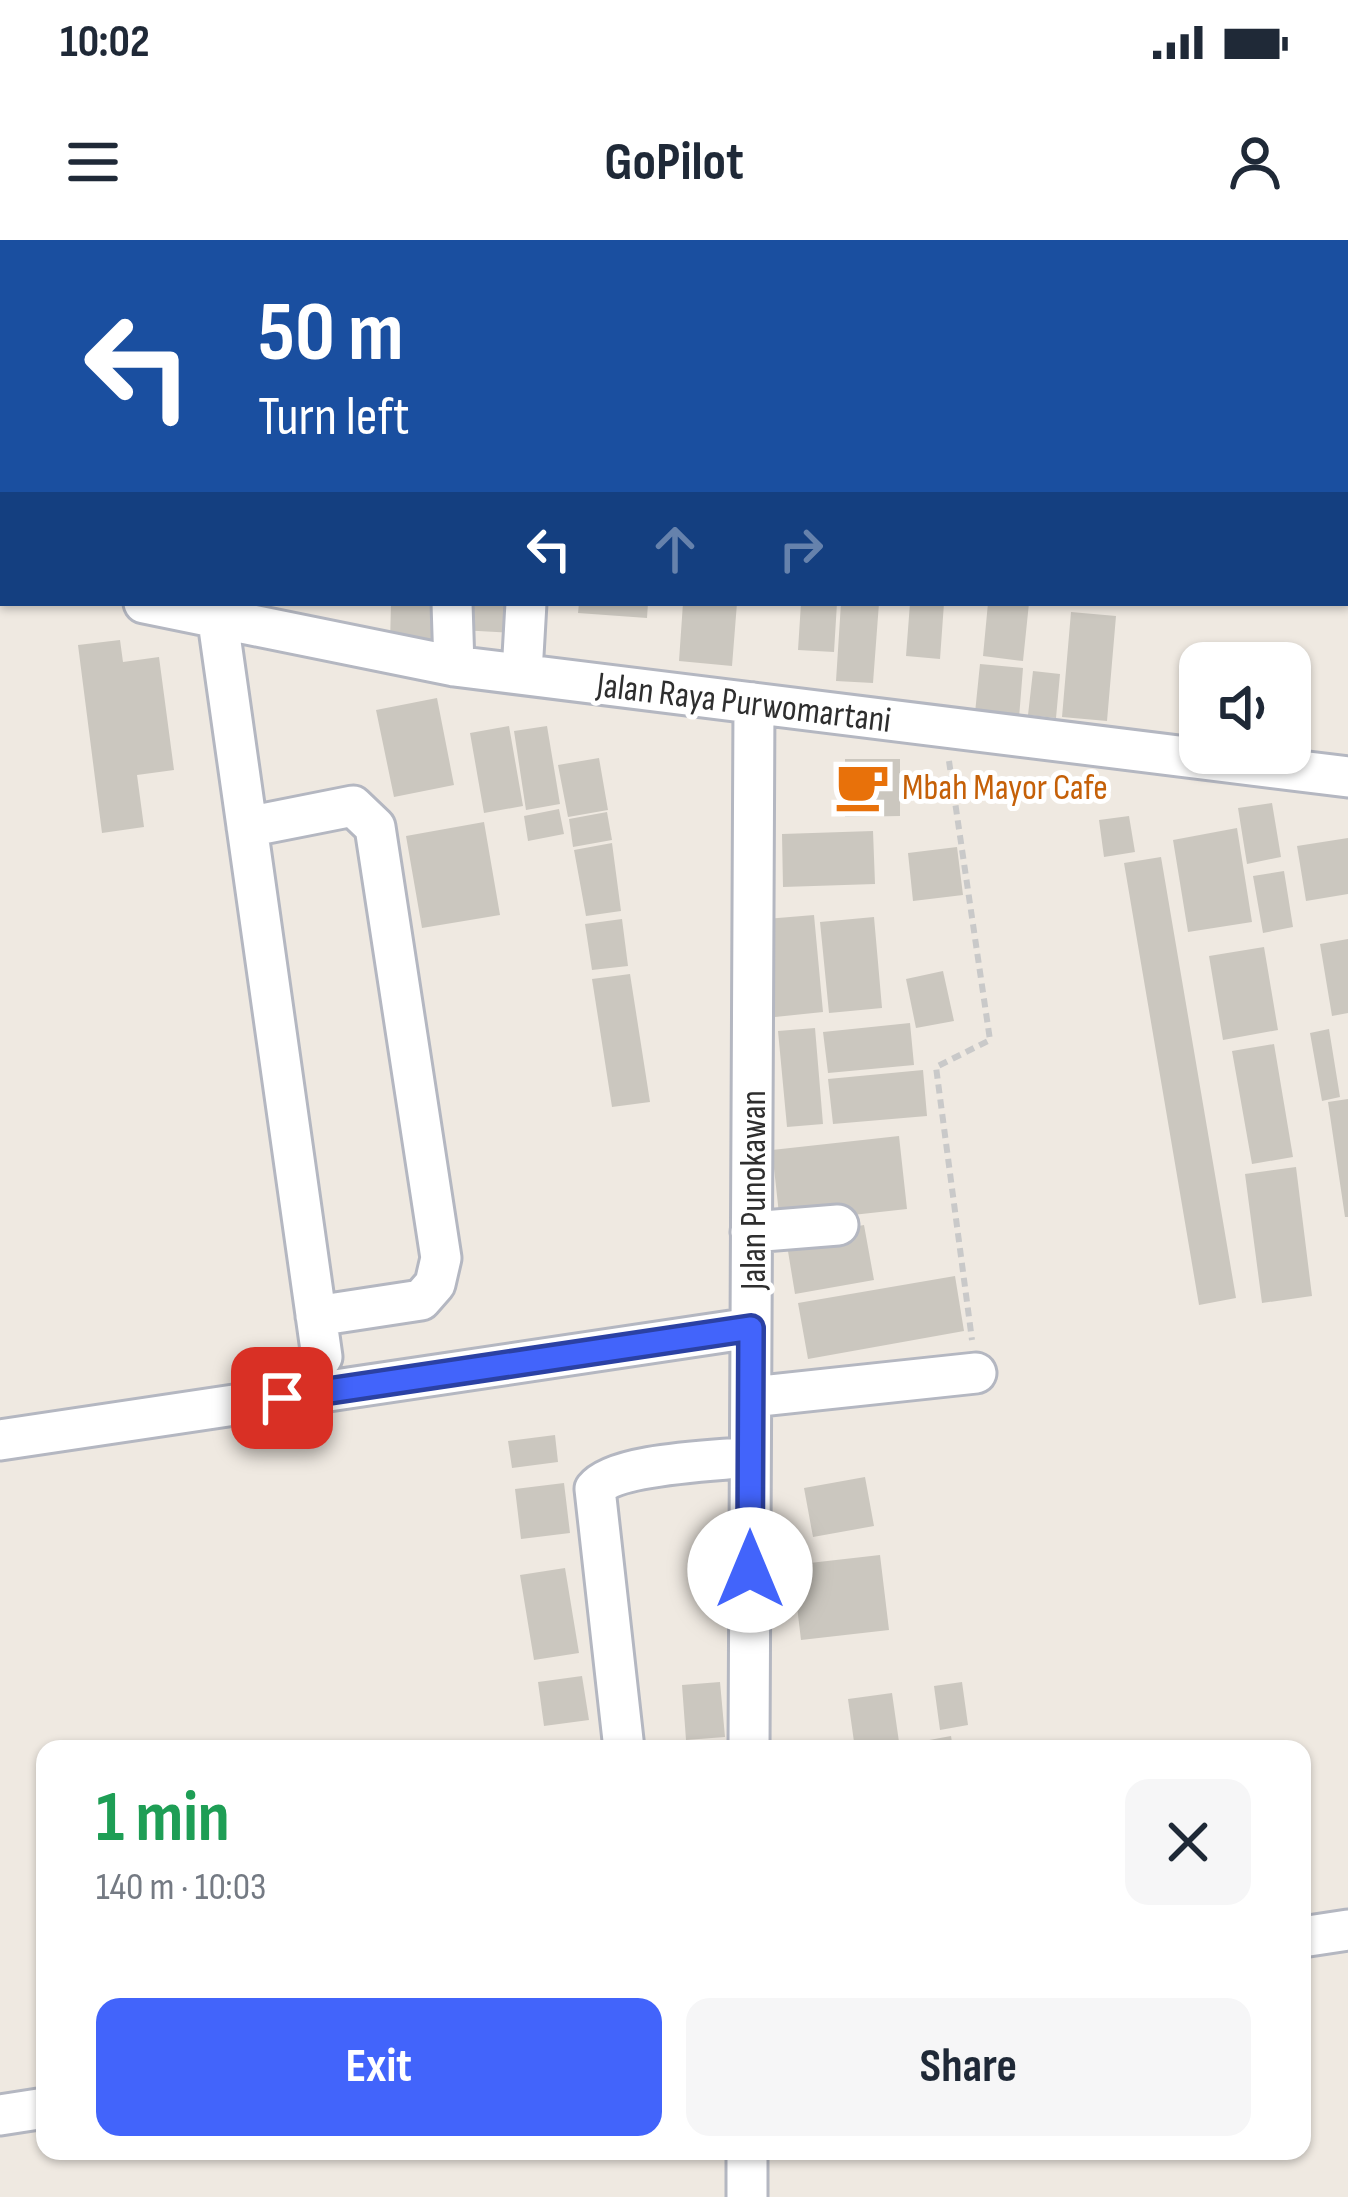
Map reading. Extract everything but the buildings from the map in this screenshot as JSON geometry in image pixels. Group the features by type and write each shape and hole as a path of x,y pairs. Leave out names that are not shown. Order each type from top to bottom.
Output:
{"street":[{"name":"Jalan Raya Purwomartani","path":"160,606 454,666 1348,777"},
{"path":"452,606 454,666"},
{"path":"522,674 526,606"},
{"path":"204,614 248,827 322,1357"},
{"name":"Jalan Punokawan","path":"749,1740 754,703"},
{"path":"248,827 353,806 375,827 441,1258 435,1284 421,1300 316,1316"},
{"path":"751,1232 838,1225"},
{"path":"0,1440 751,1328"},
{"path":"751,1397 976,1373"},
{"path":"623,1740 595,1489 603,1478 633,1471 750,1457"},
{"path":"1311,1936 1348,1930"},
{"path":"0,2115 36,2109"},
{"path":"747,2160 747,2197"}],"path":[{"path":"954,800 990,1040 936,1067 976,1373"}],"place":[{"name":"Mbah Mayor Cafe","path":"862,786"}],"route":[{"path":"282,1398 751,1328 750,1570"}]}
